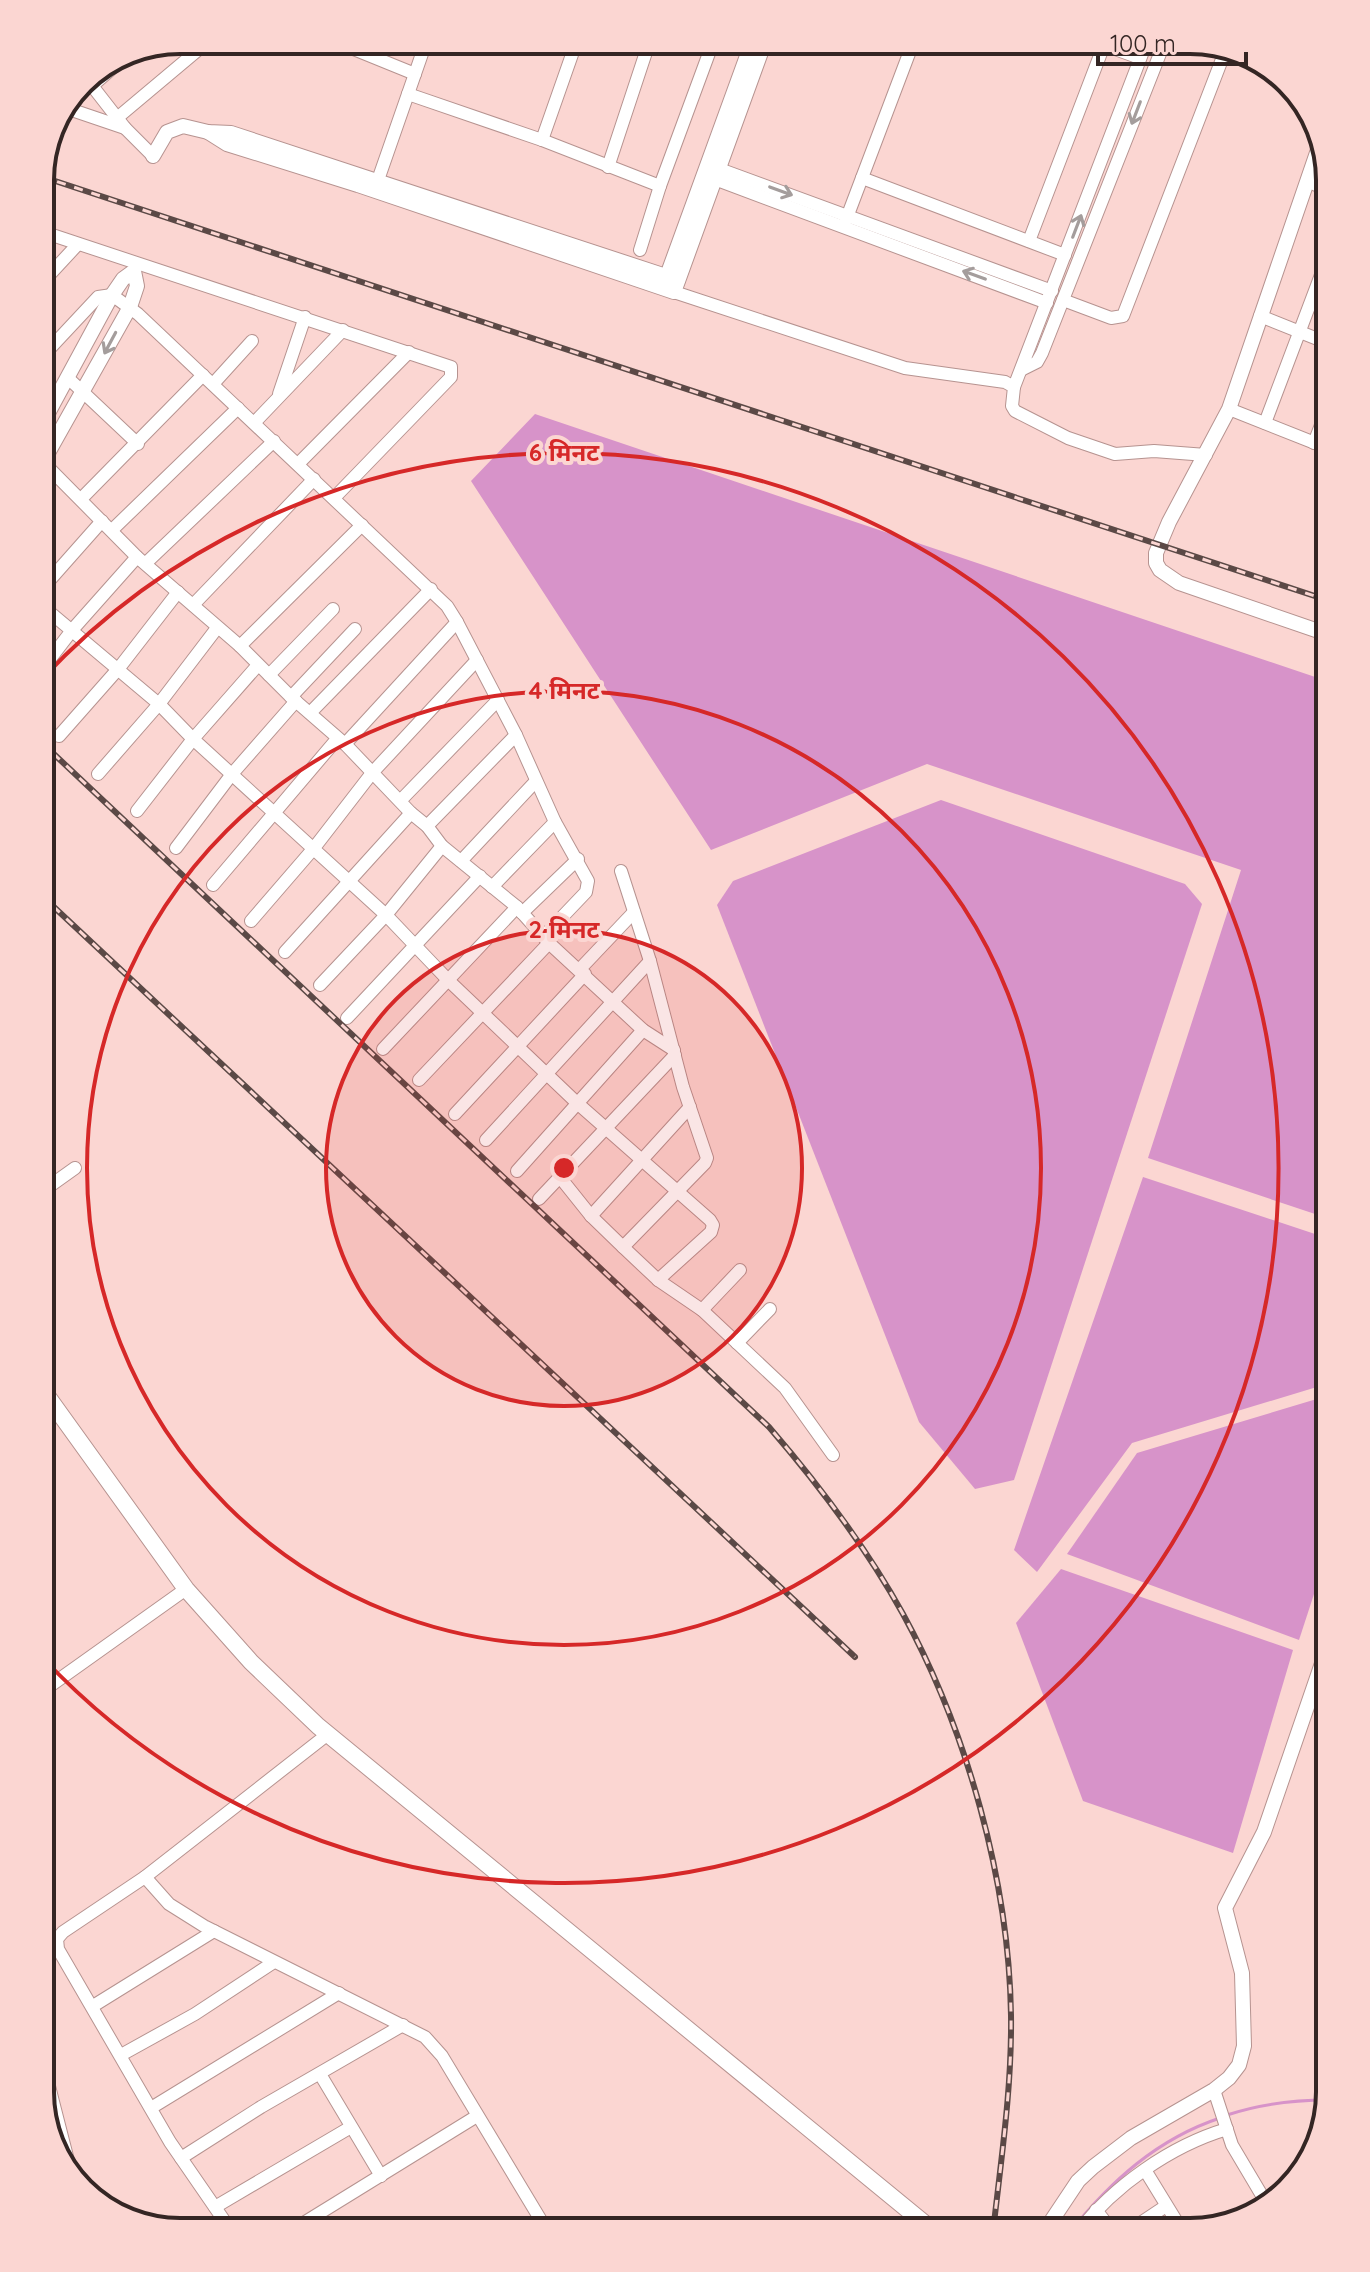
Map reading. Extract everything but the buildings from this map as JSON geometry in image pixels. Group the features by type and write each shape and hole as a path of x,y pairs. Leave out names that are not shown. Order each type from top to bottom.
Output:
{"main road":[{"path":"54,1405 186,1589 251,1662 328,1734 918,2218"}],"street":[{"path":"121,123 194,54"},
{"path":"366,54 415,74"},
{"path":"378,180 422,54"},
{"path":"542,140 572,54"},
{"path":"608,167 645,54"},
{"path":"640,250 709,54"},
{"path":"712,172 748,54"},
{"path":"670,284 760,54"},
{"path":"846,221 909,54"},
{"path":"1029,241 1095,54"},
{"path":"1129,54 1140,58"},
{"path":"1142,54 1014,387 1012,406 1015,411 1094,449 1115,454 1154,451 1206,455"},
{"path":"1021,370 1037,362 1042,353 1160,54"},
{"path":"1063,300 1111,318 1123,316 1222,59"},
{"path":"94,88 121,123 153,156 167,132 183,126 231,133 378,180 905,368 993,379 1014,387"},
{"path":"408,94 542,140 660,186"},
{"path":"75,111 121,123"},
{"path":"208,132 227,144 670,284"},
{"path":"1314,160 1229,409 1169,522 1156,553 1156,563 1167,577 1196,590 1316,630"},
{"path":"712,172 1050,297"},
{"path":"862,178 1065,255"},
{"path":"1307,181 1316,185"},
{"path":"54,236 447,364 453,372 451,377 334,498"},
{"path":"54,270 78,244"},
{"path":"54,403 112,295 123,279 134,271 137,286 130,307 54,442"},
{"path":"1265,423 1316,289"},
{"path":"54,344 98,297 112,295 130,307 431,589 457,622 516,735 555,822 578,859 588,888 483,1012 419,1080"},
{"path":"1260,316 1316,338"},
{"path":"277,399 305,317"},
{"path":"254,423 343,330"},
{"path":"81,499 252,341"},
{"path":"298,464 409,352"},
{"path":"68,378 138,444"},
{"path":"54,577 107,525 238,408"},
{"path":"1229,409 1314,443 1316,438"},
{"path":"54,654 73,629 142,560 274,441"},
{"path":"54,475 142,560 240,646 341,742 427,826 442,846 520,910 546,940 643,1030 674,1052"},
{"path":"193,605 314,479"},
{"path":"240,646 362,525"},
{"path":"310,713 431,589"},
{"path":"59,736 119,668 178,592"},
{"path":"269,675 333,609"},
{"path":"54,615 159,704 193,739 386,915 448,980 576,1102 710,1220 713,1229 658,1280"},
{"path":"213,885 341,742 457,622"},
{"path":"98,774 159,704 217,628"},
{"path":"176,848 232,774 355,629"},
{"path":"251,921 314,848 372,773 477,660"},
{"path":"137,811 193,739 258,665"},
{"path":"401,800 498,700"},
{"path":"427,826 516,735"},
{"path":"461,861 536,781"},
{"path":"285,952 411,813"},
{"path":"492,887 555,822"},
{"path":"320,985 386,915 442,846"},
{"path":"383,1049 448,980 578,859"},
{"path":"621,871 707,1158 623,1247"},
{"path":"347,1018 480,876"},
{"path":"455,1114 634,912"},
{"path":"486,1140 650,961"},
{"path":"517,1171 643,1030"},
{"path":"539,1199 674,1052"},
{"path":"591,1216 690,1107"},
{"path":"54,1183 75,1168"},
{"path":"559,1176 591,1216 658,1280 702,1310 792,1395 833,1455"},
{"path":"702,1310 740,1270"},
{"path":"737,1343 770,1309"},
{"path":"54,1683 186,1589"},
{"path":"1053,2218 1078,2181 1093,2167 1131,2138 1214,2090 1235,2072 1244,2046 1242,1973 1225,1908 1264,1832 1316,1681"},
{"path":"222,2218 151,2108 58,1949 57,1939 145,1877 328,1734"},
{"path":"145,1877 169,1904 214,1931 430,2041 539,2218"},
{"path":"93,2006 214,1931"},
{"path":"121,2055 195,2014 274,1962"},
{"path":"151,2108 339,1993"},
{"path":"181,2158 403,2025"},
{"path":"320,2074 381,2176"},
{"path":"1214,2090 1232,2145 1262,2195"},
{"path":"312,2218 477,2116"},
{"path":"1089,2218 1130,2180 1226,2126"},
{"path":"215,2207 351,2127"},
{"path":"1145,2170 1174,2218"},
{"path":"1148,2218 1166,2206"},
{"path":"1096,2210 1102,2218"}],"shaded area":[{"path":"535,414 1316,677 1316,1214 1148,1158 1241,870 927,764 711,850 471,481"},
{"path":"941,800 1185,884 1202,904 1014,1480 975,1489 919,1422 717,905 733,881"},
{"path":"1143,1177 1316,1234 1316,1387 1132,1443 1037,1572 1014,1550"},
{"path":"1316,1399 1316,1588 1299,1640 1067,1554 1137,1453"},
{"path":"1061,1569 1293,1650 1233,1853 1083,1801 1016,1623"}],"waterway":[{"path":"1227,2115 1277,2103 1315,2100"},
{"path":"1082,2218 1119,2179 1156,2150 1220,2118"}],"railway":[{"path":"54,181 1316,596"},
{"path":"54,754 769,1427 858,1541 903,1614 947,1707 965,1757 993,1860 1002,1912 1011,2015 1010,2070 995,2218"},
{"path":"54,907 855,1657"}]}
